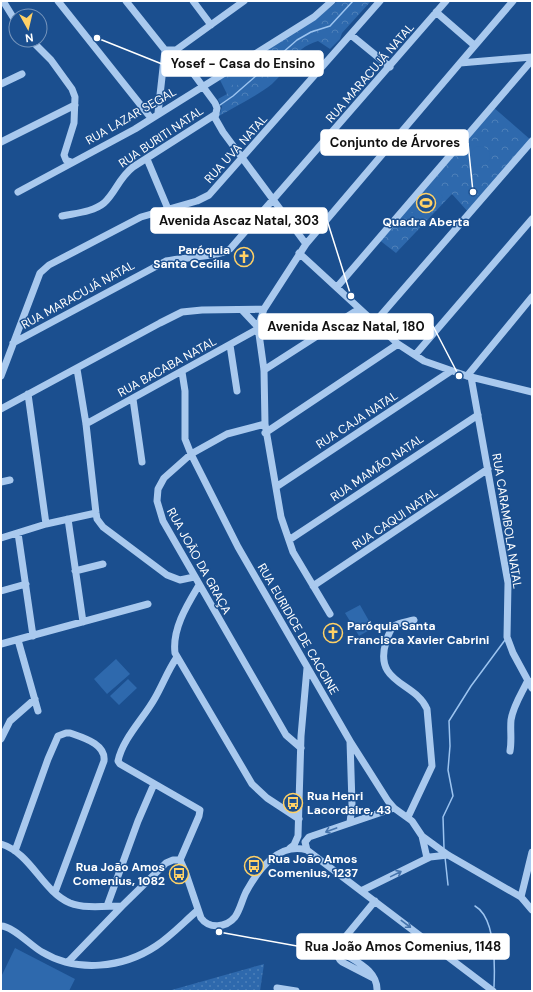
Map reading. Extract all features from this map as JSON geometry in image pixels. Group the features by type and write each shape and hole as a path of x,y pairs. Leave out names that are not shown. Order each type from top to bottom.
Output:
{"street":[{"path":"58,1 151,118"},
{"path":"126,1 165,50 158,113"},
{"path":"193,1 210,25"},
{"path":"165,50 176,50 244,1"},
{"name":"RUA LAZAR SEGAL","path":"18,192 71,162 108,144 203,87 314,17 332,1"},
{"name":"RUA MARACUJÁ NATAL","path":"13,343 166,261 182,257 226,252 390,67 446,1"},
{"path":"330,614 300,566 281,517 266,433 264,370 258,328 264,309 299,252 513,1"},
{"name":"RUA UVA NATAL","path":"1,376 38,275 43,270 141,217 197,201 209,195 351,35 378,2"},
{"path":"436,12 474,46"},
{"path":"351,35 390,67"},
{"path":"39,48 51,60 72,89 75,105 74,123 64,155 66,160 71,162"},
{"path":"176,50 217,108 217,122 242,159 306,244"},
{"path":"460,63 532,57"},
{"path":"337,286 532,60"},
{"path":"1,84 22,74"},
{"path":"1,142 75,105"},
{"name":"RUA BURITI NATAL","path":"62,216 93,209 103,204 123,175 182,134 216,114"},
{"path":"375,322 532,140"},
{"path":"147,159 168,209"},
{"path":"414,356 532,219"},
{"path":"299,252 337,286 359,309 398,344 414,356 469,377 532,392"},
{"path":"469,377 532,297"},
{"path":"1,409 182,312 202,310 264,309"},
{"path":"264,370 359,309"},
{"path":"242,310 258,328"},
{"name":"RUA BACABA NATAL","path":"86,424 182,372 258,328"},
{"path":"230,344 237,392"},
{"path":"266,433 398,344"},
{"path":"77,369 86,424 97,519 103,527 166,575 180,580 194,577"},
{"name":"RUA CAJA NATAL","path":"276,487 451,371"},
{"name":"RUA EURIDICE DE CACCINE","path":"182,372 185,391 185,439 191,454 238,546 307,668 350,740 352,786 350,823"},
{"name":"RUA CARAMBOLA NATAL","path":"469,377 478,414 508,583 507,637 532,688"},
{"path":"28,394 46,524"},
{"path":"133,399 142,462"},
{"name":"RUA MAMÃO NATAL","path":"289,540 478,414"},
{"name":"RUA JOÃO DA GRAÇA","path":"265,424 227,434 191,454 160,483 157,501 163,521 286,735 301,748"},
{"name":"RUA CAQUI NATAL","path":"313,586 488,469"},
{"path":"1,482 10,480"},
{"path":"1,538 18,534 46,524 96,513"},
{"path":"68,519 83,622"},
{"path":"18,534 32,636"},
{"path":"75,571 103,564"},
{"path":"1,591 26,584"},
{"path":"199,585 179,623 174,646 177,657 252,784 267,798 299,818"},
{"path":"1,644 148,604"},
{"path":"408,817 432,766 427,709 424,701 389,675 384,660 384,646 390,628 394,624 414,620"},
{"path":"18,640 38,711"},
{"path":"177,657 118,759 120,764 198,809 200,814 180,860"},
{"path":"297,842 301,748 307,668"},
{"path":"510,751 512,739 511,722 514,709 528,680"},
{"path":"1,739 4,722 35,700"},
{"path":"15,851 58,736 70,733 99,747 104,757 55,892"},
{"path":"350,740 394,808 408,817 422,836 448,855 521,897 532,910"},
{"path":"107,906 138,821 154,784"},
{"path":"307,850 305,841 314,835 394,808"},
{"path":"180,860 186,870 201,918 206,923 218,926 228,924 236,916 246,893 260,869 273,858 290,848 297,842 302,834 314,835"},
{"path":"422,836 427,858"},
{"path":"297,842 493,991"},
{"path":"1,844 15,851 55,892 65,900 77,905 122,906"},
{"path":"521,897 532,852"},
{"path":"361,891 427,858 448,855"},
{"path":"68,962 166,863 173,860 180,860"},
{"path":"373,978 341,961 336,950 348,937 375,901"},
{"path":"1,926 8,928 42,952 56,959 68,962 103,965 115,964 137,957 166,939 198,910"},
{"path":"348,937 344,948 347,955 366,967 373,978 377,991"},
{"path":"277,988 296,991"}],"green space":[{"path":"338,1 371,1 342,33 340,39 330,49 318,41 302,49 296,54 272,84 253,97 219,116 222,107 218,99 227,94 219,78 318,17"},
{"path":"247,63 254,74 234,87 227,75"},
{"path":"493,107 532,141 469,213 452,194 396,253 378,239"},
{"path":"476,146 484,146 490,152 490,160 484,166 476,166 470,160 470,152"},
{"name":"Quadra Aberta","path":"431,186 443,196 422,221 410,210"},
{"path":"360,605 373,628 359,636 345,613"},
{"path":"116,659 130,674 107,694 94,679"},
{"path":"128,679 137,688 119,705 110,696"},
{"path":"15,948 75,979 69,991 1,991 1,977"},
{"path":"264,964 260,991 168,991"}],"waterway":[{"path":"220,105 233,96 297,40 311,32 330,26 353,1"},
{"path":"444,848 443,817 453,796 448,770 450,746 449,721 471,686 505,640"},
{"path":"445,857 448,885"},
{"path":"475,906 482,912 491,931 494,955 494,987"}],"place":[{"name":"Yosef - Casa do Ensino","path":"97,38"},
{"name":"Conjunto de Árvores","path":"473,192"},
{"name":"Quadra Aberta","path":"426,203"},
{"name":"Paróquia Santa Cecília","path":"244,257"},
{"name":"Avenida Ascaz Natal, 303","path":"351,296"},
{"name":"Avenida Ascaz Natal, 180","path":"459,376"},
{"name":"Paróquia Santa Francisca Xavier Cabrini","path":"333,633"},
{"name":"Rua Henri Lacordaire, 43","path":"293,803"},
{"name":"Rua João Amos Comenius, 1237","path":"254,866"},
{"name":"Rua João Amos Comenius, 1082","path":"179,874"},
{"name":"Rua João Amos Comenius, 1148","path":"219,932"}]}
